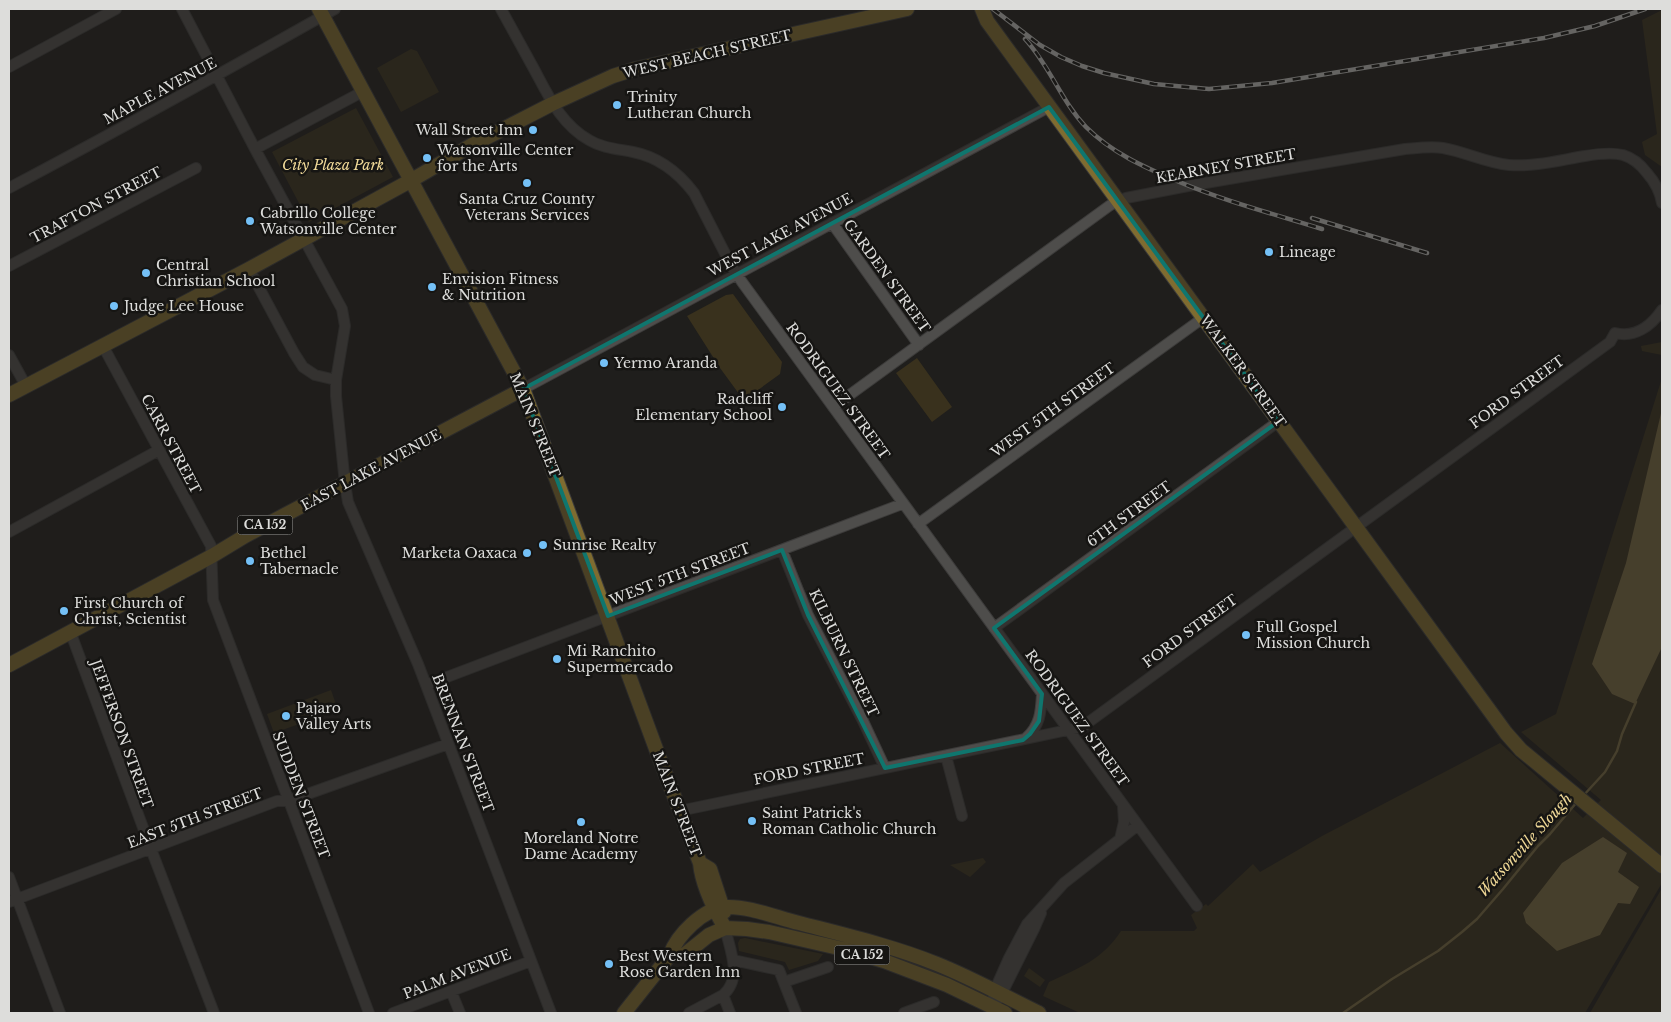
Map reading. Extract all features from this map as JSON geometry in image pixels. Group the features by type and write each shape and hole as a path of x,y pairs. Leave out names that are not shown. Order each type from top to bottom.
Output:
{"main road":[{"name":"WEST BEACH STREET","path":"9,395 249,269 472,145 552,104 613,76 635,69 907,9"},
{"name":"WALKER STREET","path":"982,9 987,21 1117,201 1506,733 1521,750 1662,866"},
{"name":"MAIN STREET","path":"326,11 362,92 523,389 700,864 701,872 720,909"},
{"name":"EAST LAKE AVENUE","path":"9,665 212,556 245,536 523,389"},
{"name":"MAIN STREET","path":"700,864 710,869 725,928"},
{"path":"716,887 750,910"},
{"path":"624,1013 697,918 720,909"},
{"name":"CA 152","path":"720,909 750,910 890,947 938,964 1040,1013"},
{"path":"670,955 684,955 708,935 725,928"},
{"name":"CA 152","path":"725,928 769,932 843,949 876,959 947,985 1005,1013"}],"street":[{"path":"9,67 116,9"},
{"name":"BRENNAN STREET","path":"182,9 342,309 345,326 336,380 336,396 348,502 403,626 551,1013"},
{"name":"RODRIGUEZ STREET","path":"502,9 552,104 566,122 589,140 601,145 650,157 663,163 677,174 694,194 737,274 902,504 1197,906"},
{"name":"MAPLE AVENUE","path":"9,188 217,76 326,11"},
{"path":"255,149 362,92"},
{"name":"WEST LAKE AVENUE","path":"523,389 1049,107"},
{"name":"KEARNEY STREET","path":"833,407 1117,201 1188,186 1395,151 1437,148 1452,150 1490,162 1512,165 1535,165 1597,154 1624,155 1634,160 1650,176 1659,189 1662,203"},
{"name":"TRAFTON STREET","path":"9,266 196,168"},
{"name":"GARDEN STREET","path":"832,223 919,345"},
{"path":"249,269 304,368 315,375 336,380"},
{"name":"FORD STREET","path":"679,811 1082,727 1610,342 1614,333 1627,335 1636,333 1648,325 1662,310"},
{"name":"WEST 5TH STREET","path":"918,524 1203,318"},
{"name":"CARR STREET","path":"103,346 210,545 212,556"},
{"path":"9,354 26,386"},
{"name":"6TH STREET","path":"994,628 1279,421"},
{"path":"9,532 159,450"},
{"name":"WEST 5TH STREET","path":"608,616 902,504"},
{"name":"KILBURN STREET","path":"782,550 806,612 863,720 884,768"},
{"name":"SUDDEN STREET","path":"212,556 212,600 369,1013"},
{"path":"426,685 608,616"},
{"name":"JEFFERSON STREET","path":"70,631 150,849 214,1013"},
{"path":"1023,740 1037,726 1042,694"},
{"name":"EAST 5TH STREET","path":"13,901 277,801 288,801 448,744"},
{"path":"946,756 962,816"},
{"path":"1120,839 1124,822 1123,804"},
{"path":"992,1007 1018,939 1027,924 1064,883 1138,825"},
{"path":"9,877 13,901 60,1013"},
{"path":"689,1013 723,995 728,991 733,981 733,960 725,928"},
{"path":"733,960 779,970 796,1013"},
{"name":"PALM AVENUE","path":"393,1013 531,961"},
{"path":"784,982 828,967"},
{"path":"452,991 460,1013"},
{"path":"723,995 730,1013"},
{"path":"904,1013 934,1002"}],"highlighted area":[{"path":"1049,107 1279,421 994,628 1042,694 1039,721 1030,734 1023,740 885,768 808,615 782,550 608,616 523,389"}],"green space":[{"path":"1662,10 1662,167 1645,155 1642,142 1657,134 1642,20"},
{"path":"411,49 417,51 439,92 401,112 377,68"},
{"name":"City Plaza Park","path":"356,108 393,177 309,222 272,152"},
{"path":"733,294 782,362 780,374 747,398 745,396 742,398 720,368 687,316 726,295"},
{"path":"1662,342 1662,355 1642,351 1641,346"},
{"path":"917,358 952,407 932,422 896,373"},
{"path":"1662,378 1662,883 1585,1013 1080,1013 1043,996 1049,982 1098,956 1114,941 1121,931 1194,931 1197,928 1191,915 1206,904 1208,906 1253,864 1260,872 1322,836 1500,743 1583,818 1601,800 1521,732 1556,714"},
{"path":"331,690 338,710 274,733 267,714"},
{"path":"983,858 986,862 970,877 950,865"},
{"path":"1662,888 1662,1013 1590,1013 1594,1006"},
{"path":"745,938 823,954 818,961 789,970 785,962 739,951 738,943 740,939"},
{"path":"1029,968 1045,980 1040,987 1024,976"}],"shaded area":[{"path":"1662,409 1662,647 1635,704 1612,694 1592,664 1626,563"},
{"path":"1603,837 1627,853 1618,872 1639,887 1630,904 1618,903 1600,935 1557,951 1526,923 1523,913 1562,863"}],"waterway":[{"name":"Watsonville Slough","path":"1583,796 1605,772 1617,751 1636,702"},
{"name":"Watsonville Slough","path":"1343,1013 1392,979 1438,951 1477,919 1577,802"}],"railway":[{"path":"993,9 1040,45 1082,66 1154,84 1209,89 1272,83 1544,38 1595,26 1645,9"},
{"path":"1025,39 1042,60 1077,117 1096,136 1118,152 1153,170 1213,195 1322,229"},
{"path":"1312,218 1427,253"}],"place":[{"name":"Trinity Lutheran Church","path":"617,105"},
{"name":"Wall Street Inn","path":"533,130"},
{"name":"Watsonville Center for the Arts","path":"427,158"},
{"name":"Santa Cruz County Veterans Services","path":"527,183"},
{"name":"Cabrillo College Watsonville Center","path":"250,221"},
{"name":"Lineage","path":"1269,252"},
{"name":"Central Christian School","path":"146,273"},
{"name":"Envision Fitness & Nutrition","path":"432,287"},
{"name":"Judge Lee House","path":"114,306"},
{"name":"Yermo Aranda","path":"604,363"},
{"name":"Radcliff Elementary School","path":"782,407"},
{"name":"Sunrise Realty","path":"543,545"},
{"name":"Marketa Oaxaca","path":"527,553"},
{"name":"Bethel Tabernacle","path":"250,561"},
{"name":"First Church of Christ, Scientist","path":"64,611"},
{"name":"Full Gospel Mission Church","path":"1246,635"},
{"name":"Mi Ranchito Supermercado","path":"557,659"},
{"name":"Pajaro Valley Arts","path":"286,716"},
{"name":"Saint Patrick's Roman Catholic Church","path":"752,821"},
{"name":"Moreland Notre Dame Academy","path":"581,822"},
{"name":"Best Western Rose Garden Inn","path":"609,964"}]}
